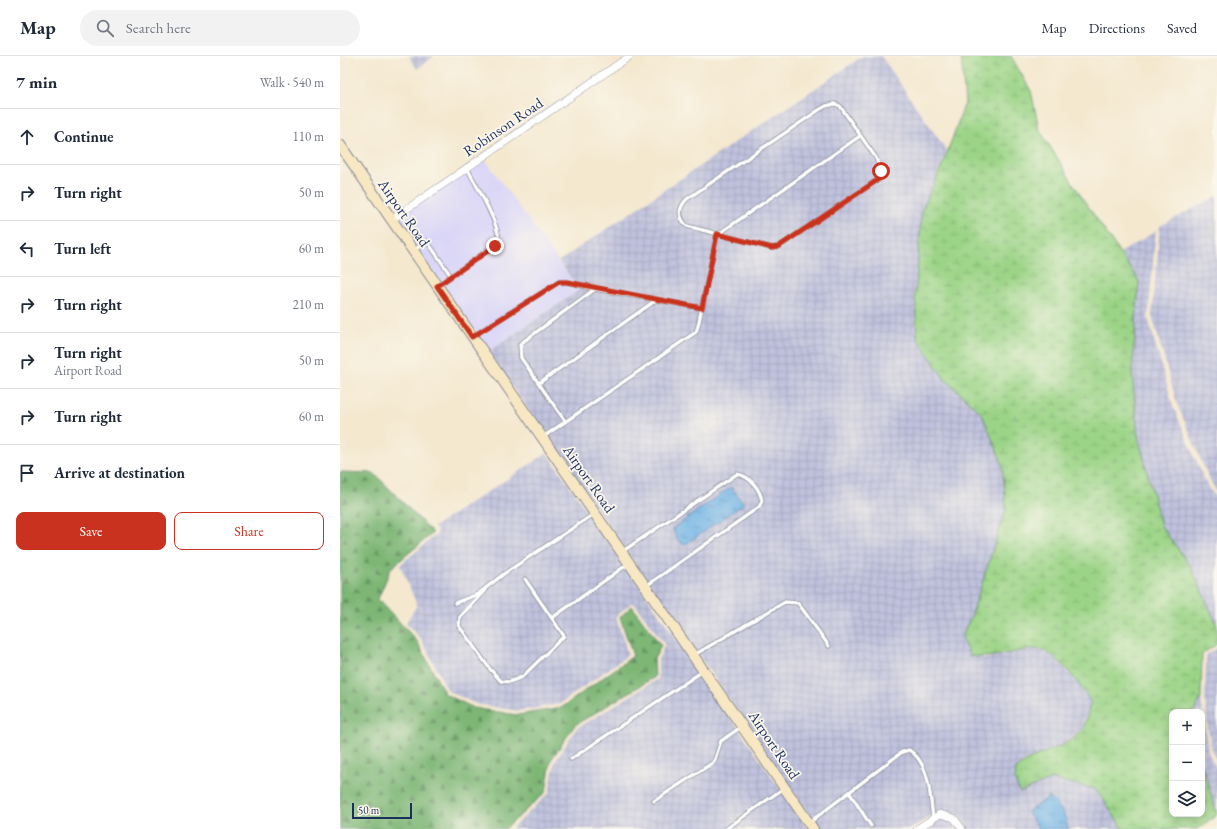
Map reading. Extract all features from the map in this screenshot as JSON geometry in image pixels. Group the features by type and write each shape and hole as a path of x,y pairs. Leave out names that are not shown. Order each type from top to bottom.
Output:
{"street":[{"name":"Robinson Road","path":"391,220 630,56"},
{"name":"Airport Road","path":"340,145 811,826"},
{"path":"917,829 940,814 954,818 962,829"}],"lane":[{"path":"835,104 840,106 879,165 881,171 879,179 778,247 772,248 717,234 687,226 681,220 681,205 687,199 826,106 835,104"},
{"path":"542,438 696,332 717,234 860,136"},
{"path":"437,286 499,242 498,233 484,199 467,168"},
{"path":"413,251 427,241 451,276"},
{"path":"472,337 559,282 567,282 595,289 702,308"},
{"path":"565,421 521,358 520,344 595,289"},
{"path":"539,383 656,300"},
{"path":"621,552 724,481 737,474 744,475 760,491 762,501 759,507 645,586"},
{"path":"525,579 564,636 560,642 522,677 509,682 501,680 480,656 459,626 460,617 485,590 505,573 595,514"},
{"path":"552,618 629,564"},
{"path":"455,603 485,590"},
{"path":"693,655 786,602 798,603 828,646"},
{"path":"571,759 704,670"},
{"path":"654,801 714,762 721,741 743,726"},
{"path":"811,826 849,792 902,752 909,750 912,752 927,775 933,818"},
{"path":"726,829 784,787"},
{"path":"849,792 871,826"}],"shaded area":[{"path":"409,56 434,56 417,69"},
{"path":"863,56 881,56 947,151 922,210 915,296 917,338 982,414 1002,463 1006,509 971,617 962,635 983,659 1036,649 1053,656 1080,685 1091,702 1082,729 1064,744 1023,762 1016,769 1015,780 1020,792 1051,779 1096,789 1123,829 1068,829 1066,819 1059,805 1049,797 1027,812 1039,829 968,829 958,815 942,810 909,829 819,829 488,352 579,290 559,261","holes":["731,487 744,503 676,538 673,528"]},
{"path":"484,158 579,290 488,352 394,216"},
{"path":"1217,196 1217,493 1209,479 1177,404 1152,316 1160,226"},
{"path":"1156,231 1148,318 1173,406 1205,481 1217,500 1217,625 1191,567 1161,526 1138,436 1132,373 1139,282 1120,253"},
{"path":"547,453 808,829 513,829 514,826 549,793 555,761 577,728 658,679 658,659 665,645 635,604 631,603 616,617 628,655 560,704 518,711 476,704 448,691 421,639 406,623 417,605 400,565 437,534 434,527"},
{"path":"1217,648 1217,761 1211,750 1205,702 1206,655"},
{"path":"1201,698 1202,709 1196,709"},
{"path":"1205,729 1208,752 1217,769 1217,815 1205,775"},
{"path":"940,819 951,821 956,829 924,829"}],"green space":[{"path":"961,56 1011,56 1031,91 1039,129 1081,196 1139,281 1132,373 1138,436 1161,526 1191,567 1217,625 1217,644 1202,654 1201,698 1196,709 1169,709 1169,817 1205,817 1205,775 1217,815 1197,829 1123,829 1096,789 1051,779 1020,793 1015,780 1016,769 1032,758 1060,746 1076,736 1084,726 1091,702 1067,669 1050,654 1042,650 1034,649 994,656 978,657 970,656 964,644 962,635 971,617 1006,509 1002,463 982,414 944,378 917,338 915,296 922,210 944,161 965,103"},
{"path":"340,472 374,473 433,533 391,568 378,599 417,641 445,694 474,708 517,715 561,708 633,656 620,617 632,606 661,646 654,659 655,677 575,725 551,760 546,792 505,829 340,829"}],"water":[{"path":"731,487 744,504 684,545 676,538 673,528"},
{"path":"1049,797 1062,811 1066,819 1068,829 1039,829 1027,812"}],"route":[{"path":"495,246 437,286 472,337 559,282 567,282 595,289 702,308 717,234 772,248 778,247 879,179 881,171"}]}
